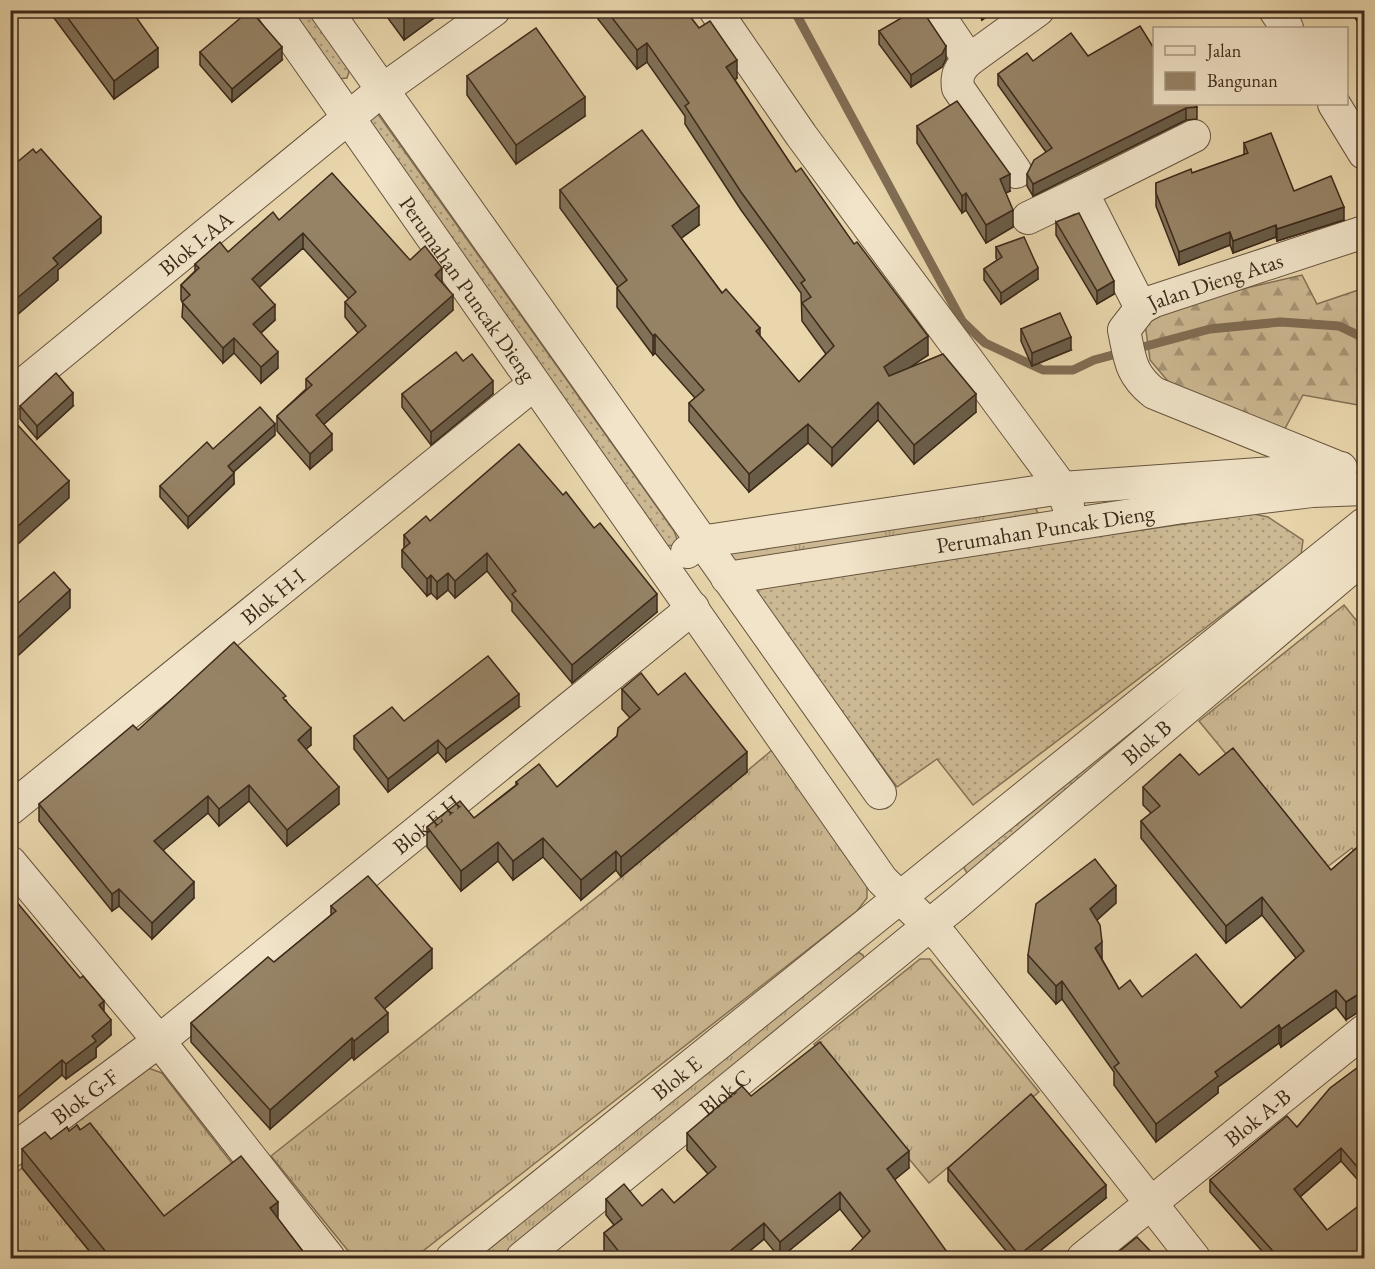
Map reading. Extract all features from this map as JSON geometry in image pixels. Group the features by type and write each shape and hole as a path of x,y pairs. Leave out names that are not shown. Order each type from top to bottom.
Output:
{"street":[{"name":"Perumahan Puncak Dieng","path":"273,10 347,119 666,568 882,880 943,939 1150,1205 1194,1258"},
{"name":"Perumahan Puncak Dieng","path":"326,10 700,542 880,793"},
{"name":"Blok I-AA","path":"10,395 381,91 494,10"},
{"path":"716,10 801,135 1062,488 1075,524"},
{"path":"935,10 969,60"},
{"path":"1016,172 958,88 957,78 962,67 969,60 1038,10"},
{"path":"1275,10 1286,27"},
{"path":"1335,105 1365,153"},
{"path":"1028,218 1194,136"},
{"path":"1082,192 1132,319"},
{"name":"Jalan Dieng Atas","path":"1350,483 1267,439 1155,393 1140,382 1132,368 1132,319 1154,301 1365,232"},
{"name":"Blok H-I","path":"10,809 534,384"},
{"name":"Perumahan Puncak Dieng","path":"666,568 700,542 1062,488 1350,483"},
{"name":"Perumahan Puncak Dieng","path":"727,578 1350,483"},
{"name":"Blok E","path":"452,1258 1365,524"},
{"name":"Blok B","path":"928,925 1365,557"},
{"name":"Blok E-H","path":"159,1041 693,608"},
{"path":"10,861 159,1041 329,1258"},
{"name":"Blok C","path":"522,1258 928,925"},
{"name":"Blok A-B","path":"1083,1258 1365,1031"},
{"name":"Blok G-F","path":"10,1152 159,1041"}],"green space":[{"path":"289,11 309,11 347,65 349,72 347,78 338,79"},
{"path":"378,114 674,531 677,539 675,545 665,546 366,125 368,116"},
{"path":"1302,275 1317,304 1364,288 1364,406 1303,395 1282,434 1178,393 1150,360 1145,323 1170,306"},
{"path":"1034,505 1038,513 1036,517 725,563 720,552"},
{"path":"1254,514 1268,517 1303,540 1301,555 973,805 937,759 897,787 757,596 756,587 762,584"},
{"path":"1310,582 974,873 967,873 964,868 966,864"},
{"path":"1344,605 1364,630 1364,864 1352,848 1322,871 1199,721"},
{"path":"772,750 867,886 867,898 857,911 414,1258 354,1258 271,1156 608,888"},
{"path":"856,951 863,955 865,962 860,969 498,1258 471,1258"},
{"path":"920,959 930,959 1039,1092 929,1183 814,1044"},
{"path":"148,1068 162,1073 241,1175 164,1235 73,1120"},
{"path":"22,1168 95,1258 11,1258 11,1177"}],"building":[{"path":"62,10 131,10 158,48 114,81"},
{"path":"250,10 282,47 232,89 200,52"},
{"path":"398,10 415,10 404,18"},
{"path":"606,10 685,10 699,28 710,21 737,60 726,67 796,172 801,168 854,244 857,242 928,336 884,367 889,376 943,354 976,394 914,445 878,402 832,448 808,424 749,474 689,403 704,390 655,334 653,336 617,288 627,280 560,190 642,130 699,206 672,226 722,293 726,289 760,328 756,331 799,382 834,346 802,303 811,297 801,283 805,280 741,192 685,106 689,103 647,43 637,50"},
{"path":"915,10 922,10 946,46 942,54 911,75 879,31"},
{"path":"1140,26 1153,47 1153,105 1196,105 1197,107 1186,108 1033,184 1027,174 1034,160 1052,148 998,74 1027,53 1033,61 1071,33 1088,56"},
{"path":"536,28 585,97 516,145 467,76"},
{"path":"957,101 1010,174 1000,179 1013,210 986,225 966,193 962,196 917,126"},
{"path":"1271,133 1294,191 1331,176 1344,207 1277,229 1276,225 1233,241 1230,232 1179,252 1156,193 1156,183 1191,169 1192,173 1248,153 1244,143"},
{"path":"33,149 36,153 41,149 101,217 53,258 58,264 10,304 10,168"},
{"path":"332,173 410,260 425,246 442,268 435,275 453,295 316,415 332,434 310,454 277,416 312,385 306,379 366,326 345,302 356,292 303,233 252,279 275,305 253,324 278,352 261,367 234,338 223,348 182,302 190,295 181,285 199,268 195,264 220,242 228,252 273,212 279,220"},
{"path":"1079,213 1114,281 1097,291 1056,222"},
{"path":"1024,237 1038,268 1001,293 984,269 1002,257 996,247"},
{"path":"1060,313 1071,337 1032,353 1021,329"},
{"path":"456,352 463,361 472,354 493,381 431,432 402,394"},
{"path":"56,373 73,393 37,426 20,406"},
{"path":"260,407 275,424 228,466 234,473 188,517 160,486 207,442 213,449"},
{"path":"15,422 69,481 10,533 10,426"},
{"path":"519,444 563,495 566,492 594,528 600,523 657,594 572,665 512,594 516,591 487,553 455,581 448,573 437,582 431,575 427,579 402,550 410,543 404,535 426,516 430,521"},
{"path":"10,533 17,540 10,546"},
{"path":"54,572 70,590 10,645 10,610"},
{"path":"234,642 286,696 283,698 311,728 298,740 339,787 287,830 249,785 219,809 208,796 154,841 194,882 152,923 119,889 112,894 39,804 133,725 138,730"},
{"path":"488,656 519,694 446,749 438,740 388,779 354,736 392,707 404,721"},
{"path":"641,673 658,695 685,673 747,752 621,857 616,851 581,880 543,838 513,861 498,842 461,871 427,827 460,801 474,818 518,784 516,782 539,764 557,787 617,736 618,728 640,709 622,689"},
{"path":"1233,748 1331,870 1360,845 1365,850 1365,990 1346,1002 1336,990 1281,1029 1279,1025 1215,1072 1218,1076 1156,1124 1114,1067 1119,1063 1062,981 1056,986 1028,955 1036,904 1095,859 1116,886 1090,909 1100,925 1102,942 1095,948 1119,989 1130,980 1142,997 1196,954 1241,1008 1304,951 1262,897 1226,926 1141,821 1160,806 1143,787 1180,754 1199,775"},
{"path":"368,876 432,949 375,998 388,1013 354,1041 352,1038 270,1110 191,1023 268,957 274,962 336,911 331,906"},
{"path":"10,894 80,978 83,976 104,1001 99,1005 111,1020 92,1036 96,1041 66,1064 62,1060 10,1104"},
{"path":"820,1042 909,1151 887,1169 947,1252 940,1258 844,1258 870,1231 840,1192 780,1242 764,1223 730,1251 736,1258 624,1258 604,1233 622,1219 606,1199 624,1184 642,1206 662,1189 674,1203 716,1167 687,1133 742,1086 751,1096"},
{"path":"1365,1062 1365,1176 1341,1148 1294,1189 1327,1230 1365,1201 1365,1258 1279,1258 1210,1180 1287,1116 1297,1127 1330,1088"},
{"path":"1031,1094 1106,1185 1019,1255 948,1168"},
{"path":"90,1123 164,1216 241,1156 278,1202 270,1208 308,1258 111,1258 22,1149 45,1132 51,1139 67,1127 69,1131 77,1125 80,1130"},
{"path":"1137,1237 1157,1258 1111,1258"},
{"path":"10,1241 24,1258 10,1258"}],"waterway":[{"path":"794,10 962,321 985,343 1043,370 1073,370 1094,360 1210,329 1281,322 1339,326 1364,338"}]}
